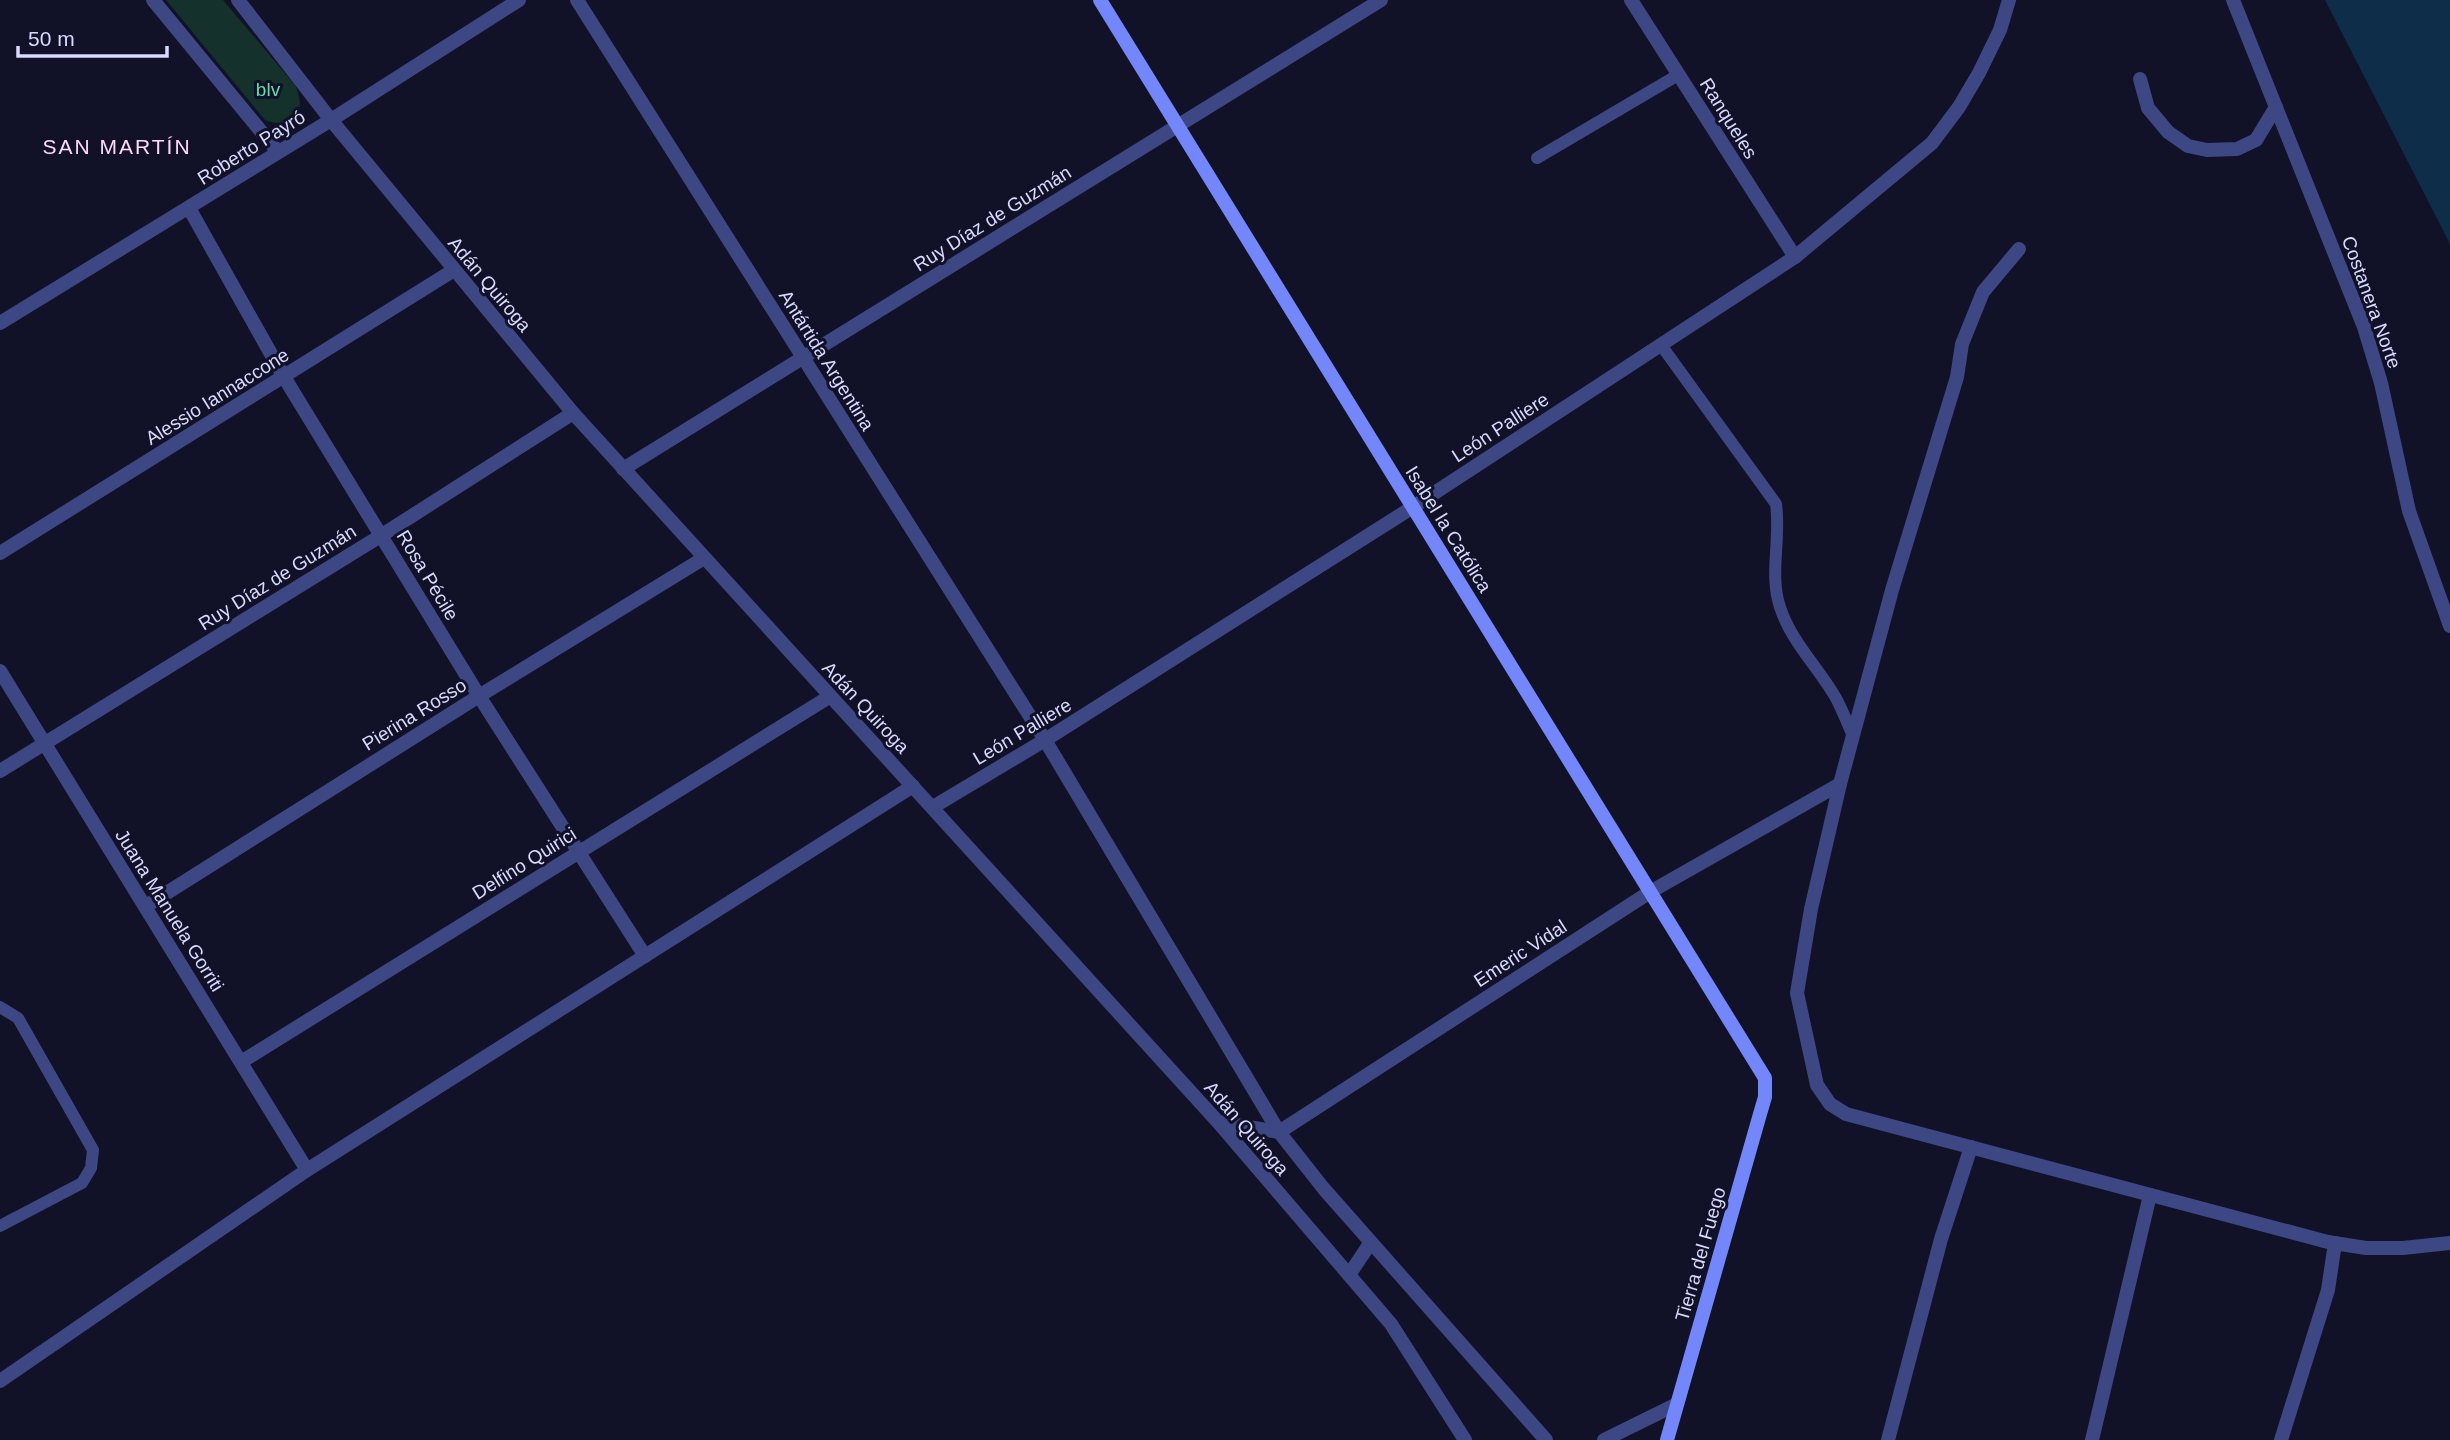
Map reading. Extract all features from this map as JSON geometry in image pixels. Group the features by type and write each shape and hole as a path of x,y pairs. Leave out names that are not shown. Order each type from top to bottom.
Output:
{"main road":[{"name":"Isabel la Católica","path":"1100,0 1765,1079"},
{"name":"Tierra del Fuego","path":"1667,1440 1765,1097 1765,1079"}],"street":[{"path":"153,0 278,152"},
{"name":"Adán Quiroga","path":"237,0 331,120 573,413 1218,1122 1391,1324 1465,1440"},
{"name":"Roberto Payró","path":"0,323 331,120 519,0"},
{"name":"Antártida Argentina","path":"578,0 1045,740"},
{"name":"Ruy Díaz de Guzmán","path":"623,469 1381,0"},
{"name":"Ranqueles","path":"1631,0 1795,257"},
{"name":"León Palliere","path":"933,807 1045,740 1413,507 1795,257 1932,143 1959,107 1979,73 2000,30 2009,0"},
{"name":"Costanera Norte","path":"2233,0 2364,327 2381,383 2409,511 2450,626"},
{"path":"2140,79 2148,108 2168,132 2188,146 2207,150 2237,149 2256,140 2276,107"},
{"name":"Rosa Pécile","path":"189,208 284,377 479,696 645,956"},
{"path":"2019,249 1983,292 1972,314 1962,344 1957,377 1892,590 1840,784 1811,909 1797,993 1817,1085 1830,1104 1846,1114 2335,1243 2366,1248 2403,1248 2450,1243"},
{"name":"Alessio Iannaccone","path":"0,553 454,270"},
{"name":"Ruy Díaz de Guzmán","path":"0,771 382,535 573,413"},
{"name":"Pierina Rosso","path":"146,906 704,558"},
{"name":"Juana Manuela Gorriti","path":"0,671 307,1170"},
{"name":"Delfino Quirici","path":"241,1062 829,697"},
{"name":"Adán Quiroga","path":"1045,740 1279,1132 1324,1189 1546,1440"},
{"name":"Emeric Vidal","path":"1279,1132 1650,892 1840,784"},
{"path":"0,1381 307,1170 913,786"},
{"path":"1218,1122 1279,1132"},
{"path":"1888,1440 1941,1239 1971,1147"},
{"path":"2092,1440 2150,1195"},
{"path":"1349,1275 1371,1242"},
{"path":"2281,1440 2328,1290 2335,1243"},
{"path":"1604,1440 1677,1404"}],"lane":[{"path":"1537,158 1678,75"},
{"path":"1661,345 1776,504 1776,589 1780,607 1790,630 1837,701 1853,736"},
{"path":"0,1007 18,1018 93,1150 91,1168 82,1183 0,1226"}],"green space":[{"name":"blv","path":"166,0 223,0 295,85 300,103 295,117 283,123 265,120"}],"water":[{"path":"2325,0 2450,0 2450,246 2448,240"}],"district":[{"name":"SAN MARTÍN","path":"117,147"}]}
